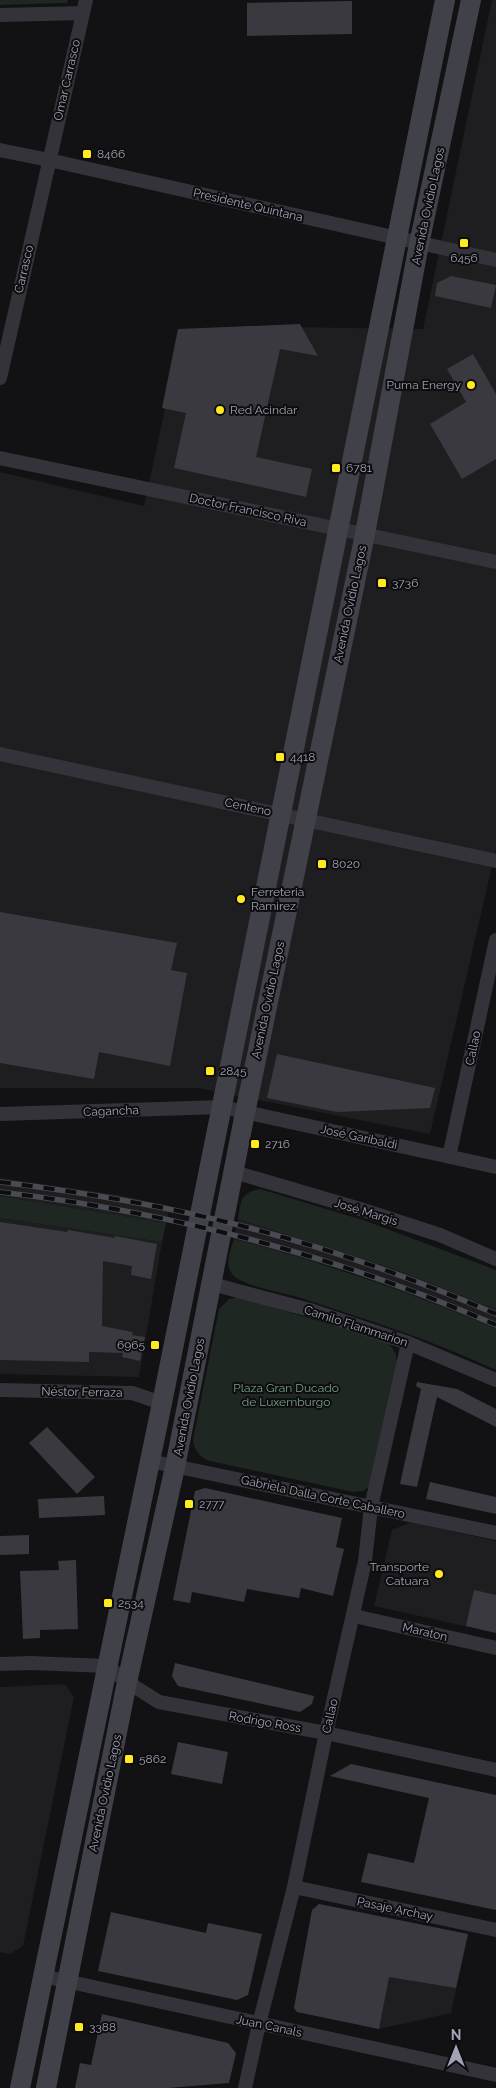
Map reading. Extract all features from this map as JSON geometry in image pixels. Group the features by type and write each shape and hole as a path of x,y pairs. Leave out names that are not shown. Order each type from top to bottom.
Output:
{"main road":[{"name":"Avenida Ovidio Lagos","path":"20,2088 162,1403 445,0"},
{"name":"Avenida Ovidio Lagos","path":"46,2088 365,534 420,244 471,0"}],"street":[{"path":"0,16 84,7"},
{"name":"Omar Carrasco","path":"49,160 84,7"},
{"name":"Presidente Quintana","path":"0,150 496,260"},
{"name":"Carrasco","path":"0,378 49,160"},
{"name":"Doctor Francisco Riva","path":"0,458 496,562"},
{"name":"Centeno","path":"0,754 496,861"},
{"name":"Callao","path":"449,1157 496,940"},
{"name":"José Garibaldi","path":"222,1108 496,1167"},
{"name":"Cagancha","path":"0,1114 222,1108"},
{"name":"José Margis","path":"234,1172 431,1232 496,1259"},
{"name":"Camilo Flammarion","path":"212,1284 310,1310 408,1343 496,1380"},
{"name":"Callao","path":"244,2088 294,1887 326,1733 354,1616 366,1561 371,1507 408,1343"},
{"name":"Néstor Ferraza","path":"0,1390 132,1393 162,1403"},
{"name":"Gabriela Dalla Corte Caballero","path":"150,1461 496,1533"},
{"name":"Maraton","path":"354,1616 496,1648"},
{"path":"0,1664 30,1663 107,1666"},
{"name":"Rodrigo Ross","path":"107,1666 159,1702 326,1733 496,1770"},
{"name":"Pasaje Archay","path":"294,1887 496,1930"},
{"name":"Juan Canals","path":"43,1976 496,2076"}],"shaded area":[{"path":"492,0 496,0 496,849 430,1134 198,1088 0,1088 0,472 144,506 181,336 288,327 423,329"},
{"path":"0,1178 118,1195 170,1206 166,1223 0,1196"},
{"path":"0,1218 162,1242 139,1377 0,1374"},
{"path":"238,1219 397,1270 471,1298 496,1309 496,1329 423,1299 343,1270 234,1239"},
{"name":"Transporte Catuara","path":"411,1522 496,1541 496,1633 374,1606 392,1530"},
{"path":"65,1684 74,1697 23,1946 10,1954 0,1952 0,1687"},
{"path":"319,1904 468,1934 451,2013 379,2029 297,2012 294,2008 312,1910"}],"green space":[{"path":"0,0 68,0 67,3 0,5"},
{"path":"260,1189 366,1221 496,1270 496,1309 397,1270 238,1219 240,1207 245,1196"},
{"path":"0,1196 166,1223 162,1242 0,1218"},
{"path":"234,1239 366,1279 496,1329 496,1370 449,1350 353,1315 241,1281 231,1273 228,1264"},
{"name":"Plaza Gran Ducado de Luxemburgo","path":"240,1297 386,1342 393,1349 397,1363 370,1486 363,1491 353,1492 210,1461 203,1458 196,1450 193,1440 219,1309 229,1299"}],"building":[{"path":"352,1 352,34 247,36 247,3"},
{"path":"451,276 496,285 491,308 435,296 437,283"},
{"name":"Red Acindar","path":"300,324 318,356 280,349 256,457 312,469 306,497 174,468 186,413 162,408 178,329"},
{"path":"473,354 496,394 496,459 462,479 430,424 466,402 447,369"},
{"path":"0,912 177,943 171,970 187,973 170,1066 99,1052 94,1079 0,1063"},
{"path":"277,1054 435,1088 430,1108 337,1112 267,1098"},
{"path":"0,1222 115,1238 115,1236 157,1244 151,1279 131,1275 132,1266 103,1261 102,1326 133,1332 132,1335 145,1337 140,1361 122,1357 123,1353 89,1352 89,1362 0,1360"},
{"path":"417,1382 457,1389 496,1409 496,1427 437,1397 417,1487 400,1484 421,1389 416,1386"},
{"path":"47,1427 95,1477 77,1494 29,1443"},
{"path":"430,1482 496,1497 496,1514 426,1499"},
{"path":"205,1488 342,1518 336,1547 344,1549 333,1596 301,1588 299,1598 247,1589 244,1602 192,1592 190,1603 173,1600 195,1491"},
{"path":"104,1496 105,1515 39,1518 38,1499"},
{"path":"29,1535 29,1554 0,1555 0,1536"},
{"path":"76,1560 78,1629 40,1630 40,1638 23,1639 20,1571 59,1570 58,1561"},
{"path":"474,1590 496,1595 496,1633 466,1626"},
{"path":"175,1663 314,1696 312,1704 300,1712 178,1686 172,1676"},
{"path":"178,1742 228,1752 222,1784 171,1774"},
{"path":"351,1764 496,1795 496,1910 361,1882 368,1853 414,1863 429,1798 330,1776"},
{"path":"319,1904 468,1934 456,1988 389,1977 379,2029 297,2012 294,2008 312,1910"},
{"path":"111,1912 206,1933 208,1923 262,1934 248,1995 237,2000 98,1971"},
{"path":"102,2014 228,2043 236,2053 229,2083 168,2088 75,2088 80,2063 91,2065"}],"railway":[{"path":"0,1182 124,1200 246,1227 310,1245 372,1266 496,1314"},
{"path":"0,1192 127,1212 253,1240 376,1278 496,1325"}],"place":[{"name":"8466","path":"87,154"},
{"name":"6456","path":"464,243"},
{"name":"Puma Energy","path":"471,385"},
{"name":"Red Acindar","path":"220,410"},
{"name":"6781","path":"336,468"},
{"name":"3736","path":"382,583"},
{"name":"4418","path":"280,757"},
{"name":"8020","path":"322,864"},
{"name":"Ferreteria Ramirez","path":"241,899"},
{"name":"2845","path":"210,1071"},
{"name":"2716","path":"255,1144"},
{"name":"6965","path":"155,1345"},
{"name":"2777","path":"189,1504"},
{"name":"Transporte Catuara","path":"439,1574"},
{"name":"2534","path":"108,1603"},
{"name":"5862","path":"129,1759"},
{"name":"3388","path":"79,2027"}]}
